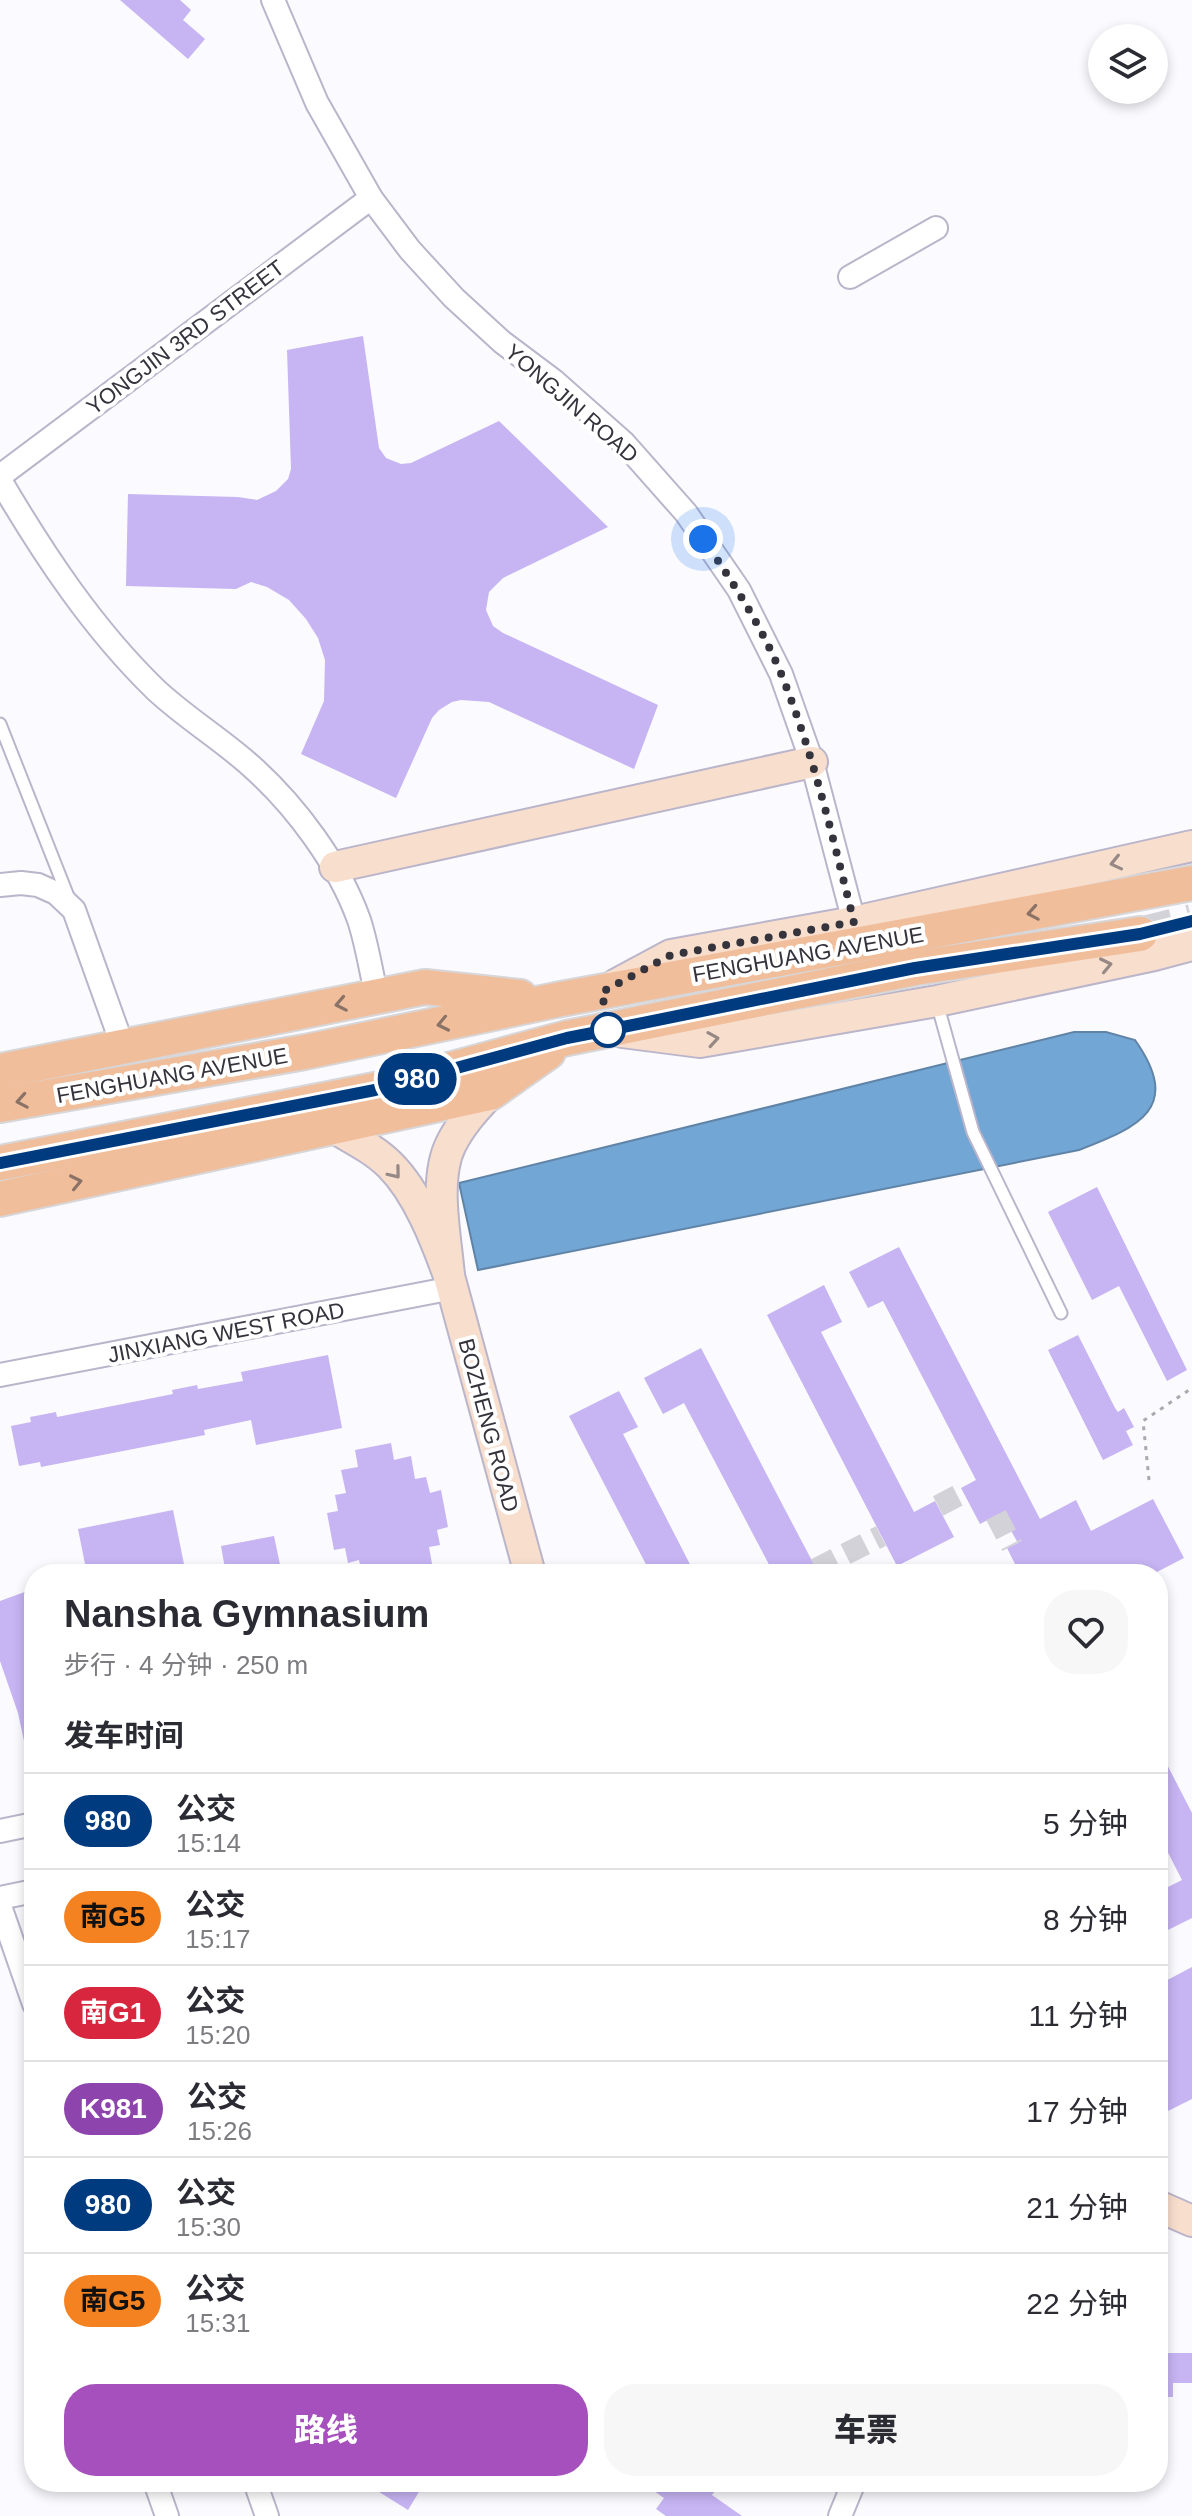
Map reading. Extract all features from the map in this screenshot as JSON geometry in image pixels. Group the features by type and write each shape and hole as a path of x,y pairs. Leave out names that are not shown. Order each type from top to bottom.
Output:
{"main road":[{"name":"FENGHUANG AVENUE","path":"0,1105 305,1052 556,1000 1192,883"},
{"name":"FENGHUANG AVENUE","path":"0,1163 375,1090 567,1038 915,968 1140,934"},
{"path":"0,1071 425,987 556,1000"},
{"path":"0,1199 490,1093 567,1038"}],"street":[{"name":"YONGJIN ROAD","path":"273,0 317,103 371,198 410,250 454,298 502,342 554,381 624,443 686,513 739,590 781,674 812,762 854,922"},
{"name":"YONGJIN 3RD STREET","path":"0,478 371,198"},
{"path":"850,277 936,228"},
{"path":"0,478 54,567 111,641 156,689 251,765 281,796 335,867 359,920 377,997"},
{"path":"335,867 812,762"},
{"path":"602,992 671,955 854,922 1192,846"},
{"path":"0,885 38,885 56,893 74,910 123,1047"},
{"path":"608,1030 700,1042 937,1001 1192,945"},
{"path":"451,1282 441,1182 450,1146 467,1118 490,1093"},
{"path":"333,1127 374,1152 393,1168 434,1235 451,1282"},
{"name":"JINXIANG WEST ROAD","path":"0,1375 451,1282"},
{"name":"BOZHENG ROAD","path":"451,1282 527,1564"},
{"path":"0,1831 24,1826"},
{"path":"0,1898 24,1893"},
{"path":"0,1906 24,1975"},
{"path":"1168,2210 1192,2221"},
{"path":"159,2492 167,2516"},
{"path":"259,2492 267,2516"},
{"path":"840,2516 850,2492"}],"lane":[{"path":"0,724 74,910"},
{"path":"937,1001 973,1132 1061,1313"}],"path":[{"path":"1149,1480 1143,1421 1192,1388"}],"water":[{"path":"1074,1032 1106,1032 1135,1040 1149,1063 1155,1083 1154,1099 1148,1112 1136,1123 1079,1150 478,1270 459,1183"}],"building":[{"path":"120,0 180,0 191,10 183,20 205,39 188,59"},
{"path":"363,336 379,448 386,458 401,464 411,463 499,421 608,527 503,578 489,592 486,610 493,626 503,633 658,705 634,769 489,702 461,700 439,710 432,718 396,798 301,754 324,701 325,660 318,638 289,600 251,582 236,589 126,586 128,494 257,500 276,491 288,479 291,469 287,350"},
{"path":"1097,1187 1187,1370 1167,1381 1119,1286 1092,1300 1048,1212"},
{"path":"899,1247 1040,1519 1076,1500 1091,1531 1153,1499 1184,1558 1168,1566 1015,1564 1007,1548 1018,1543 1001,1513 980,1524 961,1488 976,1480 883,1301 868,1308 849,1272"},
{"path":"824,1285 842,1322 821,1332 914,1512 935,1501 954,1537 896,1564 767,1315"},
{"path":"1078,1335 1115,1408 1118,1412 1124,1408 1134,1427 1126,1431 1133,1445 1103,1460 1048,1350"},
{"path":"701,1348 814,1564 769,1564 684,1403 663,1414 644,1378"},
{"path":"328,1355 342,1428 256,1445 251,1420 204,1430 205,1435 41,1467 40,1462 19,1466 11,1426 31,1422 30,1417 56,1412 57,1417 173,1394 172,1390 197,1385 198,1389 243,1381 241,1372"},
{"path":"619,1391 638,1427 623,1434 690,1564 646,1564 569,1416"},
{"path":"391,1443 394,1460 411,1456 415,1479 426,1477 430,1493 441,1490 448,1527 437,1530 440,1545 429,1547 432,1564 360,1564 359,1560 348,1563 345,1548 334,1550 327,1513 338,1511 335,1495 346,1493 341,1470 358,1467 355,1450"},
{"path":"173,1510 184,1564 85,1564 78,1529"},
{"path":"274,1536 280,1564 224,1564 221,1546"},
{"path":"24,1592 24,1741 0,1661 0,1601"},
{"path":"1168,1766 1192,1813 1192,1918 1168,1930 1168,1887 1182,1880 1168,1853"},
{"path":"1192,1967 1192,2099 1168,2111 1168,1980"},
{"path":"1168,2353 1192,2353 1192,2383 1173,2383 1173,2397 1168,2397"},
{"path":"379,2492 419,2492 408,2510"},
{"path":"655,2492 714,2492 712,2495 742,2516 666,2516 656,2509 664,2498"}],"tunnel":[{"path":"1140,934 1192,921"},
{"path":"938,1506 963,1493"},
{"path":"996,1515 1012,1546"},
{"path":"826,1564 881,1536"}],"bus line":[{"name":"980","path":"0,1163 375,1090 567,1038 915,968 1140,934 1192,921"}],"route":[{"path":"608,1030 602,992 671,955 854,922 812,762 781,674 739,590 703,539"}]}
